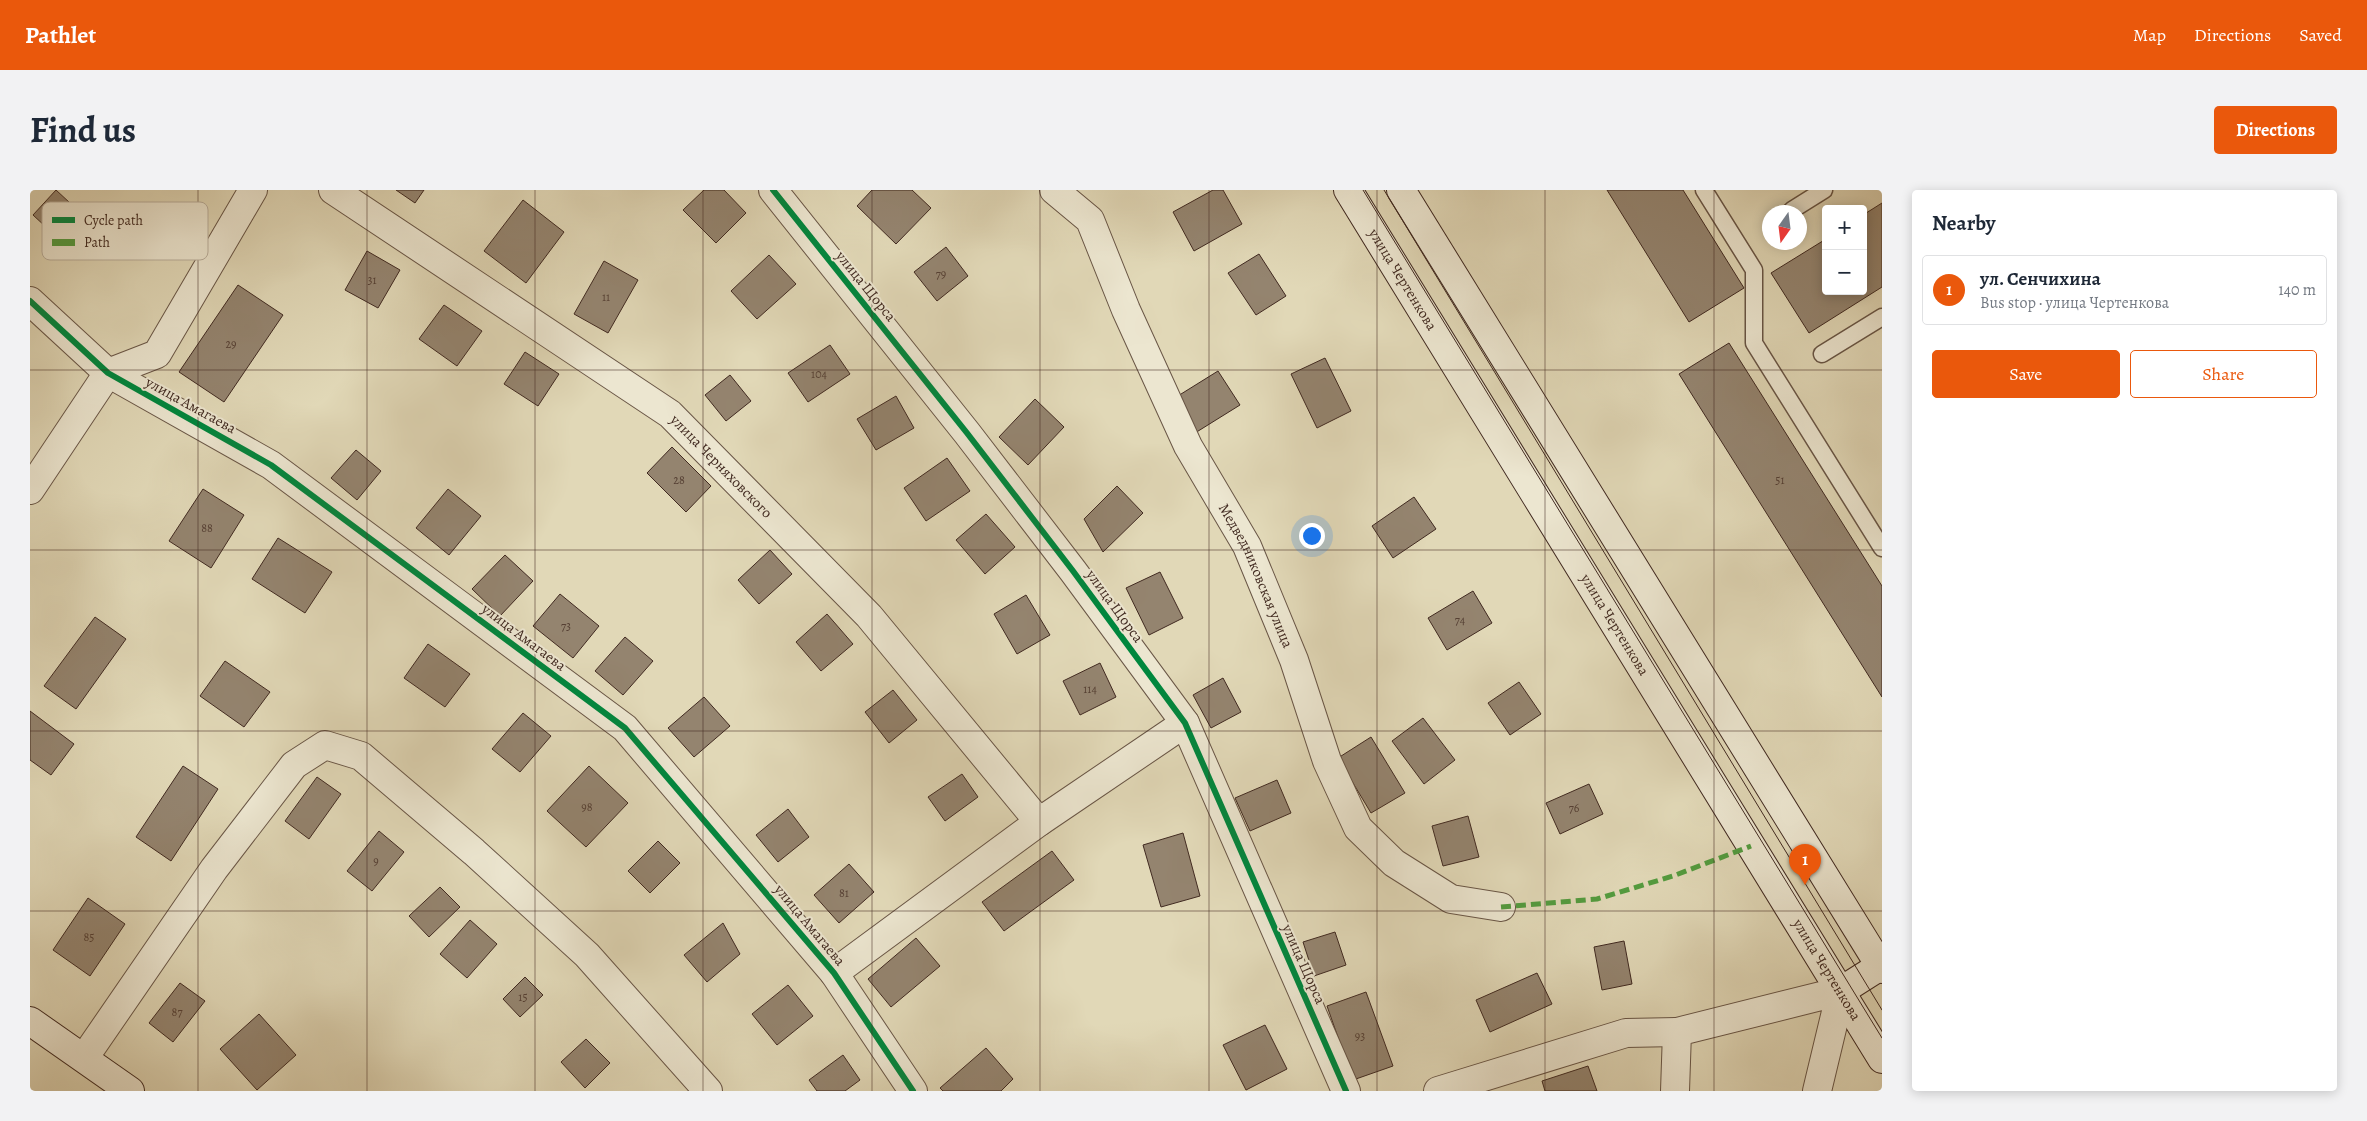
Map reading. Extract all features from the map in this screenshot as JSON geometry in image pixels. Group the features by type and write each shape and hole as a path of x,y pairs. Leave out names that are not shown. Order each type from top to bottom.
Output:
{"street":[{"path":"30,490 108,373 157,354 253,190"},
{"name":"улица Черняховского","path":"333,190 670,414 869,616 1039,822"},
{"name":"улица Щорса","path":"773,190 973,441 1073,571 1185,723 1346,1091"},
{"name":"Медведниковская улица","path":"1054,190 1090,220 1126,310 1188,446 1247,546 1294,660 1327,761 1358,828 1394,863 1451,899 1501,907"},
{"name":"улица Чертенкова","path":"1348,190 1882,1059"},
{"path":"1400,190 1881,967 1841,991 1677,1032 1626,1033 1438,1091"},
{"name":"улица Амагаева","path":"30,301 108,373 272,465 625,728 834,973 913,1091"},
{"path":"834,973 1039,822 1185,723"},
{"path":"84,1058 214,869 294,765 325,745 361,756 481,858 588,955 708,1091"},
{"path":"1817,1091 1841,991"},
{"path":"30,1021 130,1091"},
{"path":"1675,1091 1677,1032"}],"lane":[{"path":"1704,190 1754,270 1754,343 1882,548"},
{"path":"1800,205 1824,190"},
{"path":"1822,354 1882,317"}],"building":[{"path":"56,190 69,202 45,202"},
{"path":"396,190 424,190 415,203"},
{"path":"704,190 724,190 746,213 716,243 683,210"},
{"path":"872,190 912,190 931,208 896,244 857,206"},
{"path":"1213,190 1223,190 1242,224 1194,251 1173,212"},
{"path":"1607,190 1683,190 1744,288 1689,322"},
{"path":"523,200 564,232 526,283 484,251"},
{"path":"1882,203 1882,287 1809,333 1771,273 1822,241 1822,295 1867,295 1867,212"},
{"path":"42,205 42,223 33,215"},
{"path":"946,247 968,276 937,301 914,272"},
{"path":"367,251 400,270 378,308 345,290"},
{"path":"1259,254 1286,296 1256,315 1228,273"},
{"path":"769,255 796,284 757,319 731,291"},
{"path":"604,261 638,280 608,333 574,314"},
{"path":"238,285 283,315 224,402 179,372"},
{"path":"444,305 482,331 457,366 419,339"},
{"path":"1729,343 1882,586 1882,697 1679,374"},
{"path":"830,345 850,374 808,402 788,373"},
{"path":"525,352 559,374 538,406 504,384"},
{"path":"1325,358 1351,411 1317,428 1291,374"},
{"path":"1218,371 1240,405 1195,433 1173,399"},
{"path":"730,375 751,401 726,421 705,395"},
{"path":"896,396 914,428 876,450 857,419"},
{"path":"1035,399 1064,427 1028,465 999,437"},
{"path":"672,447 711,486 686,512 647,473"},
{"path":"356,450 381,471 357,500 331,478"},
{"path":"947,458 970,491 926,521 904,488"},
{"path":"1117,486 1143,513 1103,552 1084,519"},
{"path":"203,489 244,515 211,568 169,541"},
{"path":"448,489 481,516 449,555 416,528"},
{"path":"1414,497 1436,529 1393,558 1372,526"},
{"path":"986,514 1015,547 985,574 956,540"},
{"path":"278,538 332,572 305,613 252,579"},
{"path":"770,550 792,574 759,604 738,580"},
{"path":"505,555 533,581 500,616 472,589"},
{"path":"1160,572 1183,618 1149,635 1126,588"},
{"path":"1473,591 1492,623 1447,650 1428,618"},
{"path":"560,594 599,626 573,658 533,626"},
{"path":"1026,595 1050,635 1017,654 994,614"},
{"path":"827,614 853,644 821,671 796,642"},
{"path":"95,617 126,639 76,709 44,686"},
{"path":"625,637 653,661 623,695 595,671"},
{"path":"428,644 470,674 445,707 404,678"},
{"path":"225,661 270,692 244,727 200,696"},
{"path":"1100,663 1116,697 1080,715 1063,681"},
{"path":"1223,678 1241,712 1211,728 1193,695"},
{"path":"1519,682 1541,714 1510,735 1488,703"},
{"path":"893,690 917,720 889,743 865,712"},
{"path":"704,697 730,726 694,757 668,728"},
{"path":"30,711 74,744 51,775 30,760"},
{"path":"523,713 551,736 520,772 492,749"},
{"path":"1423,718 1455,760 1424,784 1392,741"},
{"path":"1371,737 1405,793 1371,813 1338,758"},
{"path":"183,766 218,789 171,861 136,837"},
{"path":"589,766 628,803 586,847 547,811"},
{"path":"962,774 978,797 945,821 928,797"},
{"path":"317,777 341,794 309,839 285,821"},
{"path":"1277,780 1291,813 1250,831 1235,798"},
{"path":"1589,784 1603,814 1560,834 1546,803"},
{"path":"788,809 809,837 778,862 756,835"},
{"path":"1468,816 1479,857 1443,866 1432,826"},
{"path":"379,831 404,852 372,891 347,871"},
{"path":"1183,833 1200,896 1161,907 1143,845"},
{"path":"658,841 680,863 650,893 628,871"},
{"path":"1052,851 1074,880 1004,931 982,902"},
{"path":"849,864 874,892 839,923 814,895"},
{"path":"440,887 460,907 429,937 409,916"},
{"path":"88,898 125,924 90,976 53,950"},
{"path":"470,920 497,944 467,978 440,954"},
{"path":"723,923 740,954 707,982 684,955"},
{"path":"1335,932 1346,965 1314,976 1303,942"},
{"path":"916,938 940,966 891,1007 868,979"},
{"path":"1624,941 1632,984 1602,990 1594,947"},
{"path":"1537,973 1552,1004 1490,1032 1476,1000"},
{"path":"525,977 543,995 520,1017 503,999"},
{"path":"180,983 205,1001 173,1042 149,1023"},
{"path":"788,985 813,1016 777,1045 752,1014"},
{"path":"1366,992 1393,1066 1353,1080 1327,1006"},
{"path":"259,1014 296,1055 257,1090 220,1049"},
{"path":"1265,1025 1287,1069 1246,1090 1223,1045"},
{"path":"586,1039 610,1063 585,1088 561,1062"},
{"path":"986,1048 1013,1079 1001,1091 943,1091 940,1088"},
{"path":"843,1055 860,1080 845,1091 817,1091 809,1080"},
{"path":"1588,1066 1597,1091 1545,1091 1542,1081"}],"tram line":[{"path":"1363,190 1882,1038"},
{"path":"1384,190 1882,1010"}],"marked path":[{"path":"1501,907 1597,899 1673,876 1751,846"}],"cycle path":[{"path":"773,190 967,433 1073,571 1185,723 1346,1091"},
{"path":"30,301 108,373 271,465 625,728 834,973 913,1091"}],"place":[{"name":"ул. Сенчихина","path":"1805,885"}]}
